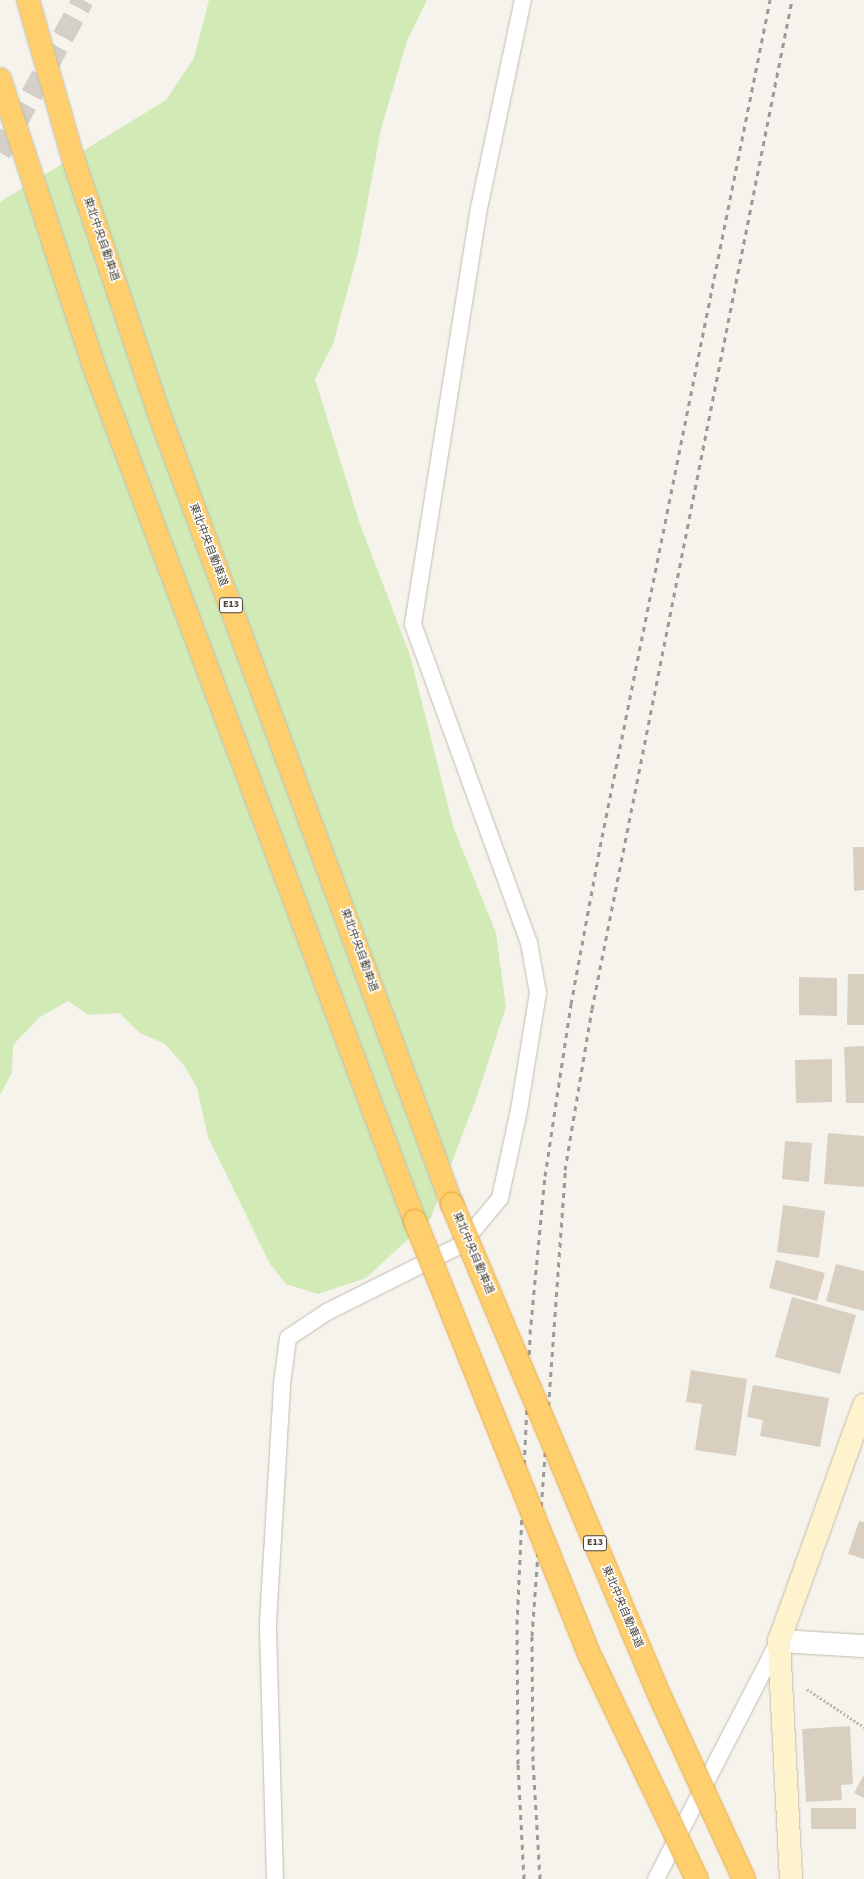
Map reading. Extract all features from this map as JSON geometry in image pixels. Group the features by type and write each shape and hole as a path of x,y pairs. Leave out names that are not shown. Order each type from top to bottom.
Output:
{"highway":[{"name":"東北中央自動車道","path":"28,0 74,161 158,411 452,1204 658,1692 744,1879"},
{"path":"0,79 96,372 415,1221 591,1658 697,1879"}],"street":[{"path":"791,1879 779,1641 864,1405"},
{"path":"779,1641 864,1646"}],"lane":[{"path":"275,1879 268,1622 282,1384 288,1338 327,1312 461,1245 500,1198 519,1110 538,993 528,943 413,624 479,208 523,0"},
{"path":"656,1879 779,1641"}],"path":[{"path":"780,1670 864,1728"}],"green space":[{"path":"209,0 427,0 407,41 381,129 358,252 333,344 315,379 360,524 410,655 453,826 496,933 506,1007 477,1096 431,1218 366,1278 318,1294 286,1284 270,1264 208,1137 197,1088 184,1065 165,1044 140,1033 119,1013 88,1015 68,1001 40,1017 13,1045 12,1073 0,1095 0,202 166,100 194,58"}],"building":[{"path":"853,847 864,847 864,890 854,891"},
{"path":"848,974 864,974 864,1025 847,1025"},
{"path":"799,977 837,978 837,1016 799,1015"},
{"path":"864,1046 864,1103 846,1103 844,1047"},
{"path":"832,1059 832,1102 796,1103 795,1060"},
{"path":"828,1133 864,1136 864,1187 824,1184"},
{"path":"785,1141 812,1143 809,1182 782,1179"},
{"path":"783,1205 825,1211 819,1258 777,1252"},
{"path":"776,1260 825,1273 817,1301 769,1288"},
{"path":"836,1264 864,1271 864,1311 826,1301"},
{"path":"792,1297 856,1315 840,1374 775,1357"},
{"path":"691,1370 747,1379 736,1456 695,1450 702,1404 686,1402"},
{"path":"753,1385 829,1398 820,1447 760,1436 763,1420 747,1417"},
{"path":"859,1521 864,1522 864,1559 848,1554"},
{"path":"850,1726 853,1784 841,1785 842,1800 806,1802 802,1729"},
{"path":"864,1775 864,1798 854,1793"},
{"path":"811,1808 856,1808 856,1829 811,1829"}],"tunnel":[{"path":"0,153 83,0"}],"railway":[{"path":"524,1879 518,1764 517,1624 530,1334 545,1176 571,1004 602,837 770,0"},
{"path":"540,1879 533,1761 532,1636 565,1170 592,1009 792,0"}]}
